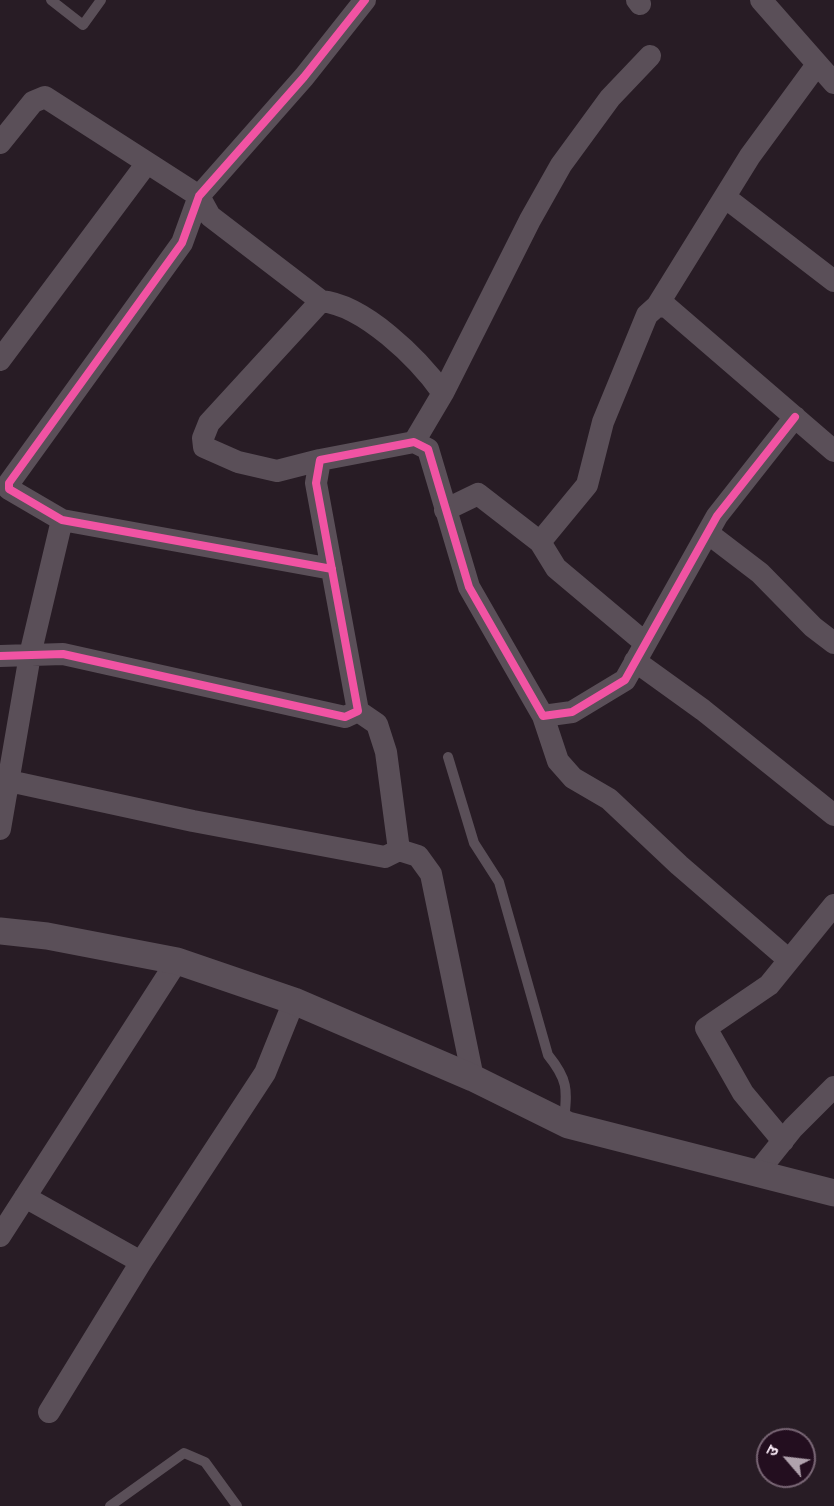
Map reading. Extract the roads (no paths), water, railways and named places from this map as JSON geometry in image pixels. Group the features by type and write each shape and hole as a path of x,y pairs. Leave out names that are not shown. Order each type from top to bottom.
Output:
{"street":[{"path":"332,568 62,520 9,489 9,483 182,243 199,196 304,77 366,0"},
{"path":"761,0 834,84"},
{"path":"414,442 443,393 530,220 561,165 610,98 650,56"},
{"path":"540,542 587,485 603,422 647,315 657,306 750,156 816,66"},
{"path":"0,143 33,102 45,97 199,196 210,216 321,301 338,303 392,338 425,368 443,393"},
{"path":"0,360 147,163"},
{"path":"726,198 834,281"},
{"path":"321,301 209,423 203,438 204,447 238,462 277,471 320,460 414,442 428,449 469,587 543,716 558,761 573,778 609,799 679,865 789,960"},
{"path":"657,306 667,307 834,451"},
{"path":"543,716 572,712 625,680 723,508 795,417"},
{"path":"320,460 316,483 358,711 377,724 386,752 399,850"},
{"path":"445,510 478,494 540,542 556,568 640,652 703,710 834,815"},
{"path":"0,829 5,782 30,655 62,520"},
{"path":"709,534 760,573 813,627 834,643"},
{"path":"0,656 63,654 345,717 358,711"},
{"path":"5,782 193,821 385,857 399,850 418,856 431,874 473,1078"},
{"path":"783,1141 743,1093 706,1028 769,985 834,905"},
{"path":"0,931 47,936 177,961 294,1001 473,1078 564,1122 834,1193"},
{"path":"0,1236 177,961"},
{"path":"49,1412 141,1262 265,1073 294,1001"},
{"path":"756,1173 834,1087"},
{"path":"25,1197 141,1262"}],"lane":[{"path":"51,0 83,25 101,0"},
{"path":"448,758 474,843 500,882 548,1056 561,1071 567,1085 564,1122"},
{"path":"110,1506 184,1453 205,1462 237,1506"}]}
